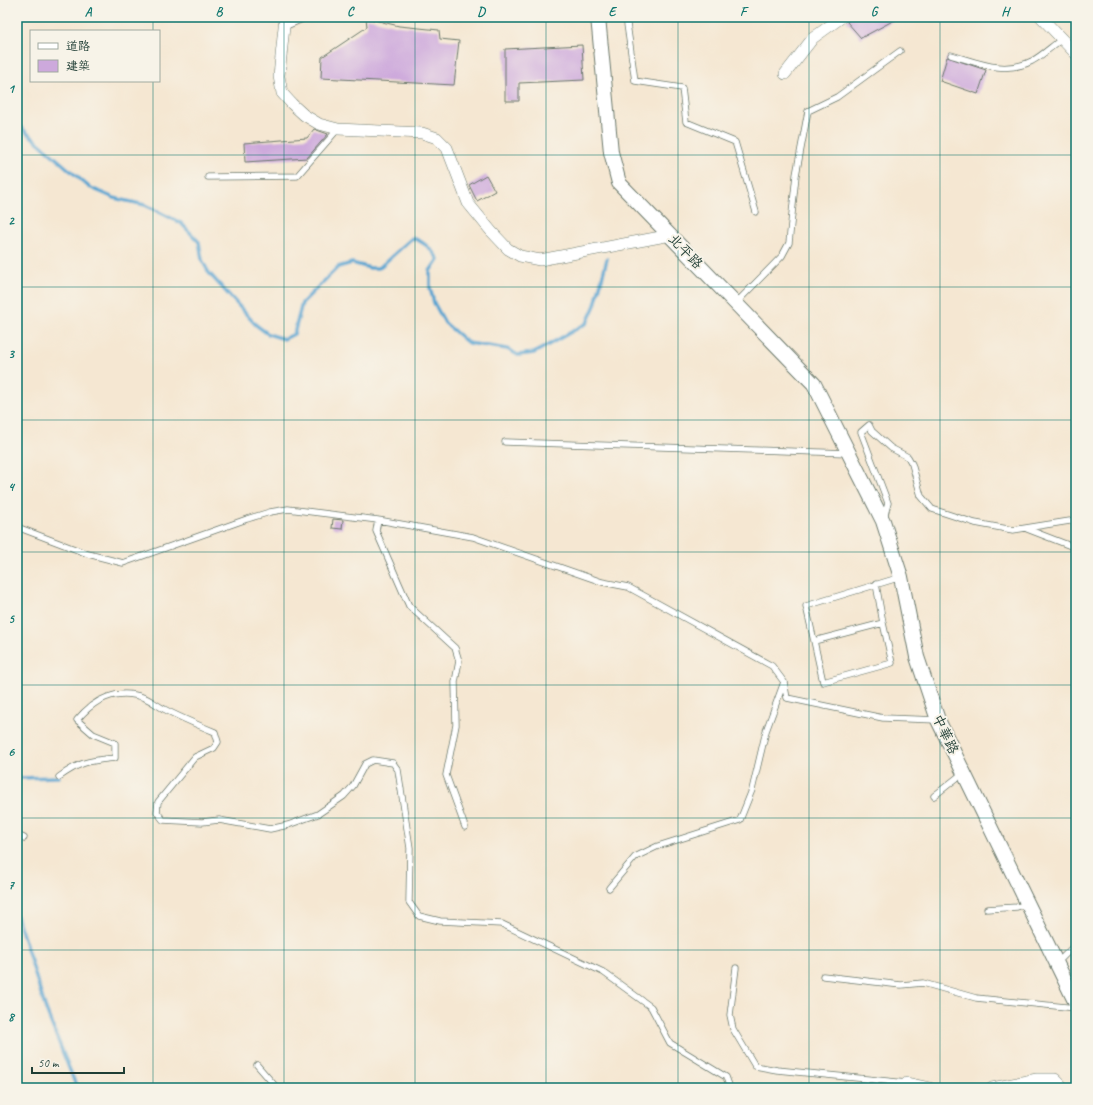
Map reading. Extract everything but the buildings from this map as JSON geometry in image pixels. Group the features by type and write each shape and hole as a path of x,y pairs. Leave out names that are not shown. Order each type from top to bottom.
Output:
{"street":[{"name":"北平路","path":"598,17 611,152 619,183 814,384 850,453"},
{"path":"785,74 813,38 842,17"},
{"path":"1041,17 1076,54"},
{"path":"285,22 279,76 282,93 304,115 319,124 338,129 422,133 438,138 447,148 468,203 508,249 520,256 540,260 671,235"},
{"name":"中華路","path":"850,453 883,521 901,577 917,657 938,720 1029,903 1076,1004"},
{"path":"992,1088 1038,1079 1055,1079 1061,1085 1061,1088"},
{"path":"907,1083 930,1088"}],"lane":[{"path":"285,22 307,17"},
{"path":"626,17 635,80 682,88 686,122 735,142 756,212"},
{"path":"951,54 998,69 1014,68 1032,61 1062,39"},
{"path":"736,303 782,256 789,243 796,176 808,111 837,97 900,52"},
{"path":"208,177 297,176 338,129"},
{"path":"883,521 888,503 861,432 869,425 872,431 891,448 908,457 912,464 921,496 932,509 975,523 1013,530 1027,529 1076,520"},
{"path":"505,442 850,453"},
{"path":"17,527 88,554 123,563 247,519 270,512 288,509 378,520 473,537 602,582 628,587 772,666 784,682 787,698 883,718 938,720"},
{"path":"378,520 376,531 409,606 455,648 459,661 455,682 456,725 446,774 465,827"},
{"path":"1027,529 1076,548"},
{"path":"876,584 892,663 823,682 806,606 876,584 901,577"},
{"path":"814,641 884,622"},
{"path":"609,888 635,857 658,846 740,820 752,790 766,731 784,682"},
{"path":"59,777 76,765 86,761 115,758 115,743 93,734 77,720 86,709 102,698 113,695 129,694 146,699 164,709 215,732 218,742 214,748 195,756 158,802 157,812 163,820 202,822 219,820 270,829 288,825 318,814 344,796 353,786 365,764 373,760 393,763 398,770 410,848 409,902 419,916 440,921 502,924 603,972 651,1007 670,1043 726,1077 730,1088"},
{"path":"934,796 964,771"},
{"path":"17,835 24,838"},
{"path":"987,909 1017,907 1029,903"},
{"path":"1057,963 1076,944"},
{"path":"736,968 730,1015 733,1029 755,1066 777,1070 907,1083"},
{"path":"823,976 900,986 923,983 976,998 1076,1008"},
{"path":"257,1065 277,1088"}],"waterway":[{"path":"17,124 89,187 114,198 145,205 181,223 199,242 202,260 209,273 256,325 268,334 284,339 294,334 302,303 338,267 352,263 370,268 379,268 412,238 427,246 438,259 430,271 430,288 434,303 445,323 468,343 507,349 518,355 534,353 587,323 595,305 607,259"},
{"path":"17,778 59,777"},
{"path":"17,916 46,1010 77,1088"}]}
